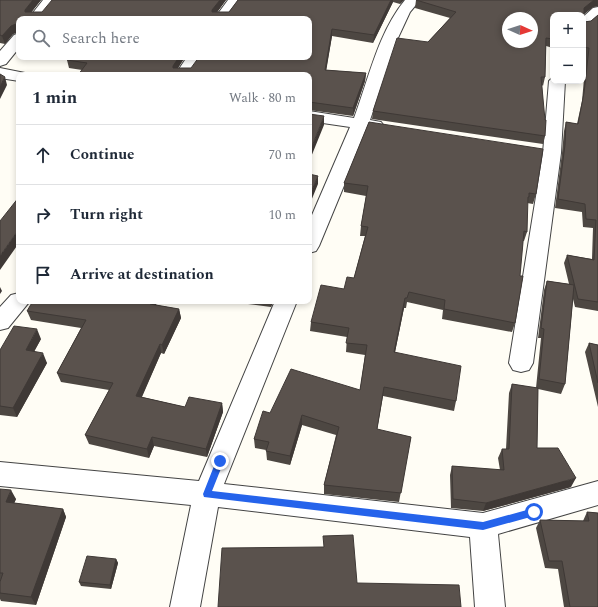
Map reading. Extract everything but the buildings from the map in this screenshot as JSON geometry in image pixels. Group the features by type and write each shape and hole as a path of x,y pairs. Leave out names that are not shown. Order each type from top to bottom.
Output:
{"street":[{"path":"38,16 51,0"},
{"path":"223,16 235,0"},
{"path":"312,239 361,123 392,33 406,6 412,0"},
{"path":"586,22 598,11"},
{"path":"0,60 16,41"},
{"path":"185,72 193,60"},
{"path":"0,73 16,76"},
{"path":"521,363 545,152 556,84"},
{"path":"312,116 392,128"},
{"path":"0,322 16,304"},
{"path":"185,607 207,494 285,304"},
{"path":"0,474 207,494 483,526 598,493"},
{"path":"483,526 490,607"}],"route":[{"path":"220,461 207,494 483,526 534,512"}]}
